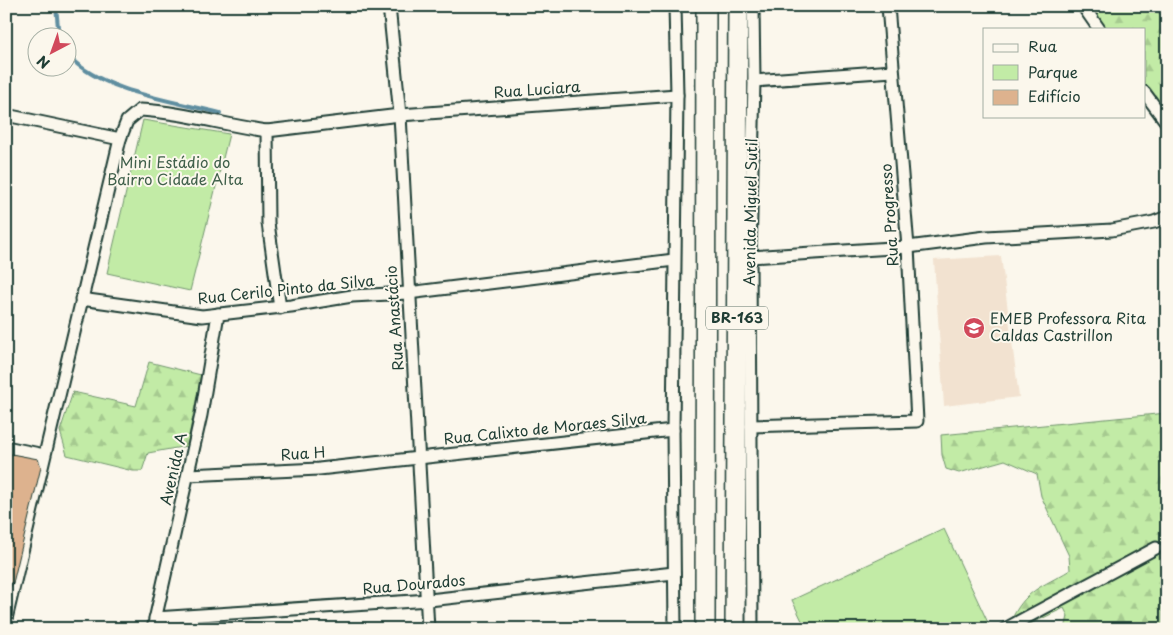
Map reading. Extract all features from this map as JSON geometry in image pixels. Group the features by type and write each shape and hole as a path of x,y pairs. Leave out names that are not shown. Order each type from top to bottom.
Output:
{"main road":[{"name":"BR-163","path":"704,629 706,6"},
{"name":"Avenida Miguel Sutil","path":"735,629 738,6"}],"street":[{"name":"Rua Anastácio","path":"389,6 400,115 408,293 429,600 428,629"},
{"path":"675,6 677,95 673,430 675,629"},
{"name":"Avenida Miguel Sutil","path":"752,6 754,81 750,257 752,629"},
{"name":"Rua Progresso","path":"750,426 917,421 908,247 888,6"},
{"path":"1083,6 1098,28"},
{"path":"754,81 893,71"},
{"name":"Rua Luciara","path":"6,619 9,593 120,140 127,121 140,110 171,112 218,124 267,131 400,115 677,95"},
{"path":"1146,95 1167,123"},
{"path":"6,115 120,140"},
{"path":"267,131 268,223 280,308"},
{"path":"750,257 908,247 986,237 1112,230 1154,222 1167,217"},
{"name":"Rua Cerilo Pinto da Silva","path":"81,299 202,316 280,308 352,296 408,293 674,260"},
{"name":"Avenida A","path":"154,623 201,415 218,314"},
{"name":"Rua Calixto de Moraes Silva","path":"420,457 673,430"},
{"path":"6,447 44,455"},
{"name":"Rua H","path":"188,475 319,469 420,457"},
{"path":"1005,629 1156,548"},
{"name":"Rua Dourados","path":"154,623 429,600 674,573"}],"shaded area":[{"name":"EMEB Professora Rita Caldas Castrillon","path":"1001,256 1019,397 944,406 934,260"}],"green space":[{"path":"1075,6 1149,6 1167,19 1167,132 1146,104 1146,28 1090,28"},
{"name":"Mini Estádio do Bairro Cidade Alta","path":"143,120 229,134 190,291 107,273"},
{"path":"149,362 201,375 187,446 148,453 142,471 133,471 67,455 60,431 73,392 136,406"},
{"path":"1167,413 1167,601 1163,601 1162,629 1065,629 1068,616 1064,608 1020,629 999,629 1010,623 1022,603 1035,590 1070,570 1069,556 1041,496 1037,474 1005,460 959,473 946,469 942,455 941,435"},
{"path":"944,529 991,629 806,629 792,600"}],"building":[{"path":"6,453 38,459 41,467 13,583 6,582"}],"waterway":[{"path":"56,6 58,28"},
{"path":"78,65 100,79 139,94 220,113"}],"place":[{"name":"EMEB Professora Rita Caldas Castrillon","path":"974,328"}]}
